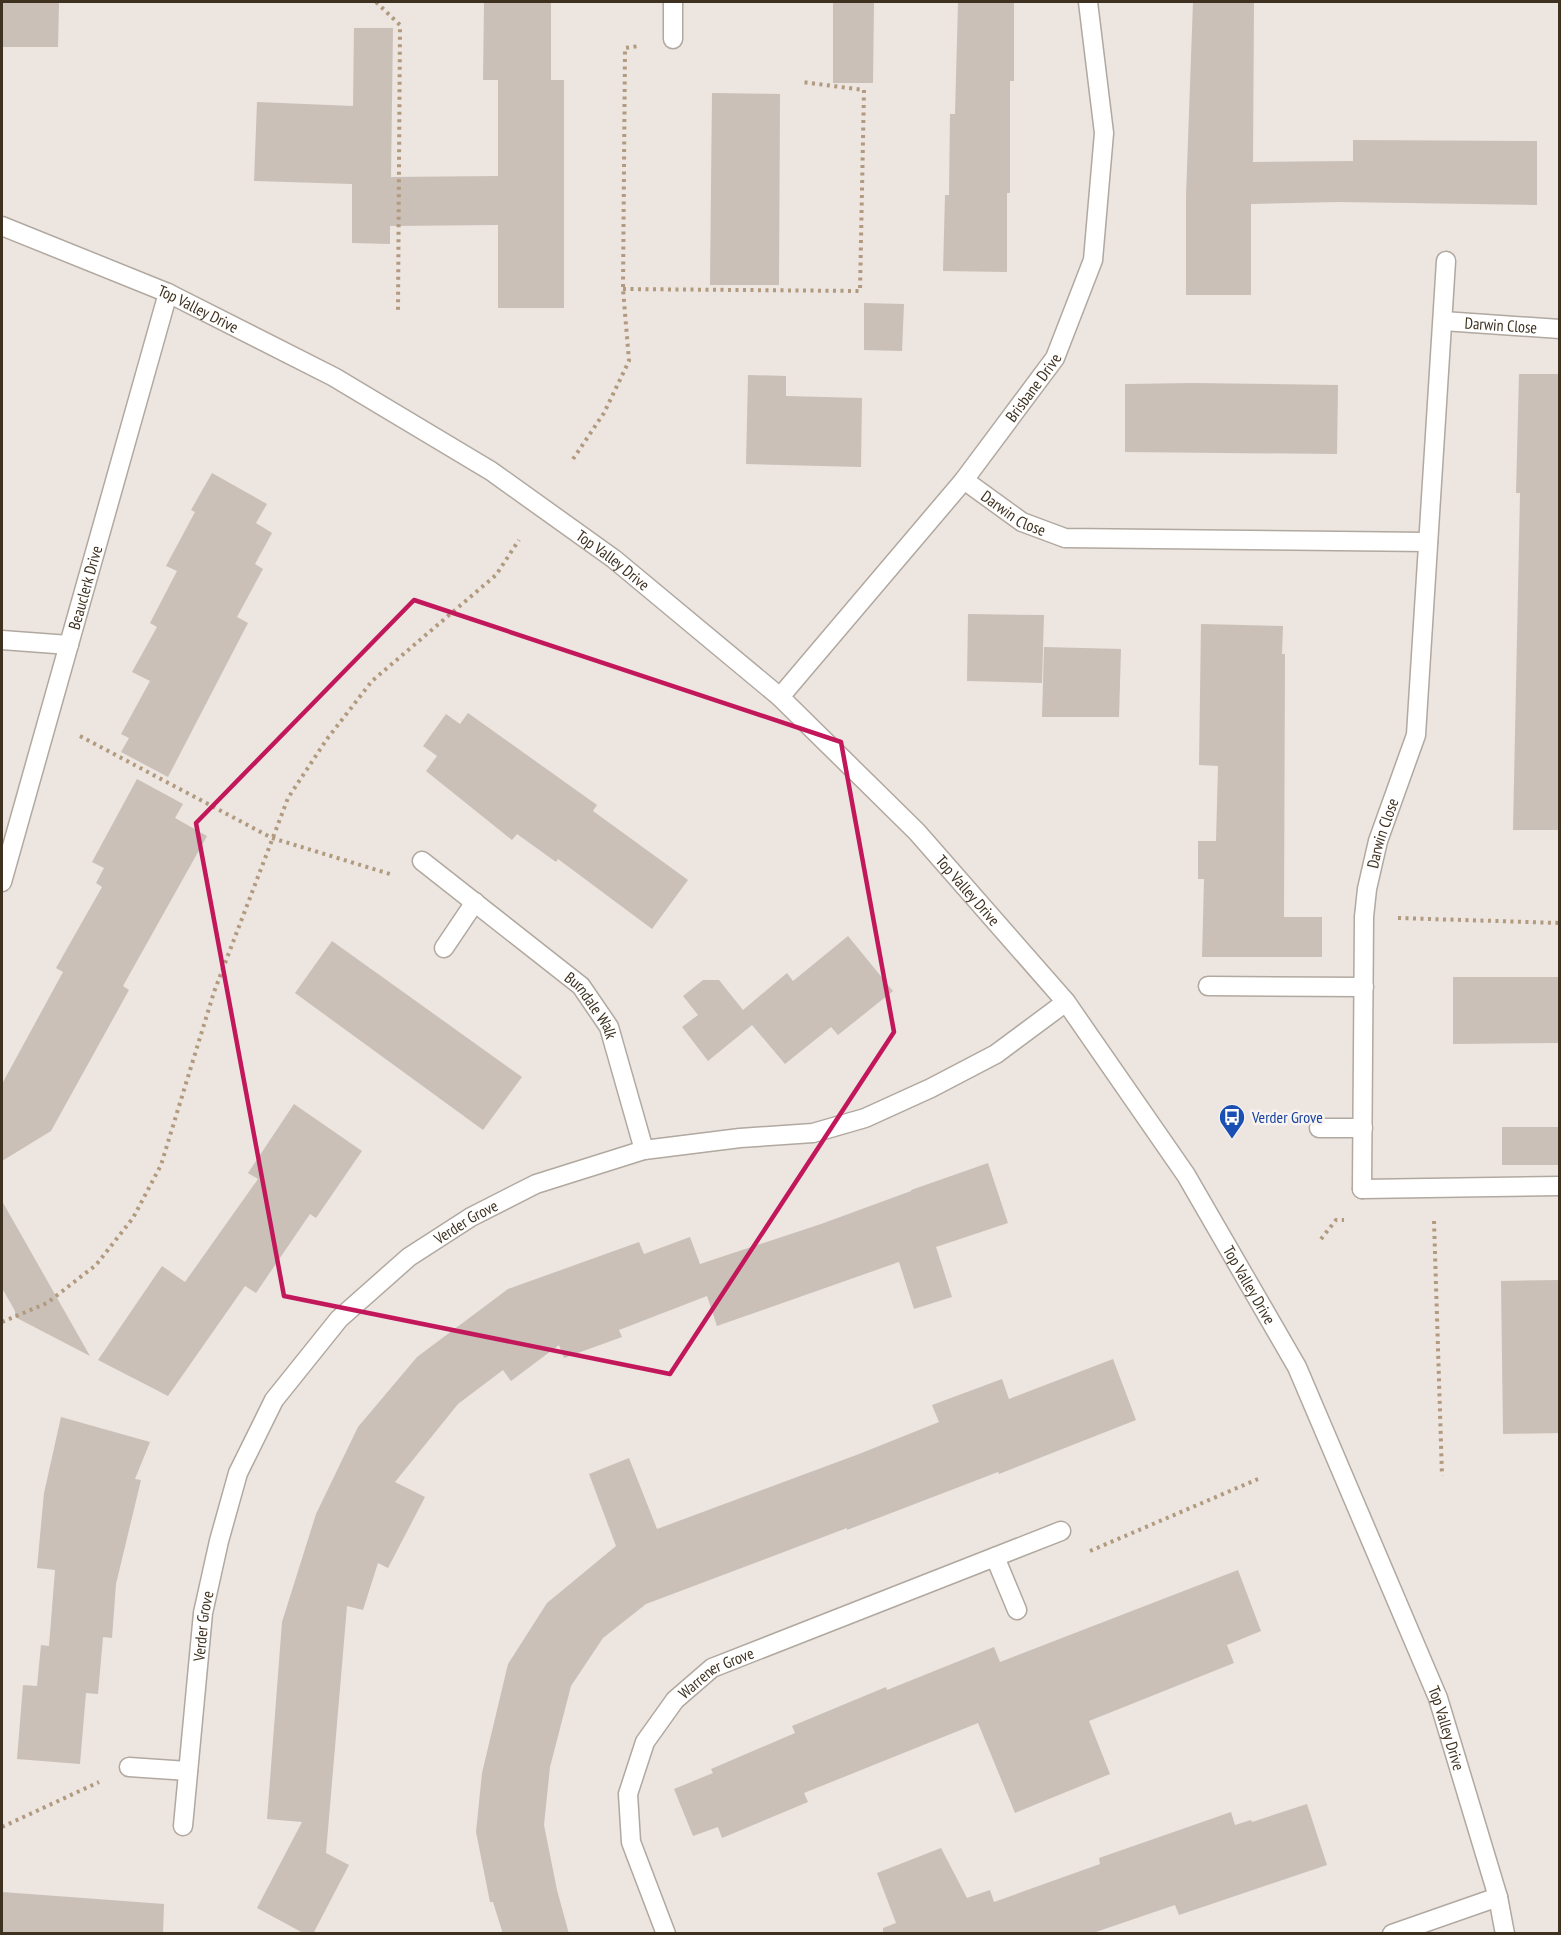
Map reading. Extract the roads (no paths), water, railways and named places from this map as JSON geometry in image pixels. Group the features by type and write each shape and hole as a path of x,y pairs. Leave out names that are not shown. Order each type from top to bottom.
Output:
{"street":[{"path":"673,2 673,39"},
{"name":"Brisbane Drive","path":"780,697 964,480 1055,358 1093,260 1104,133 1088,2"},
{"name":"Top Valley Drive","path":"2,226 168,293 334,376 491,471 614,559 780,697 917,832 1066,1002 1186,1175 1297,1367 1438,1698 1498,1897 1505,1934"},
{"name":"Darwin Close","path":"1446,261 1416,735 1378,841 1367,889 1364,917 1362,1189 1560,1186"},
{"name":"Beauclerk Drive","path":"2,882 168,293"},
{"name":"Darwin Close","path":"1443,321 1560,329"},
{"name":"Darwin Close","path":"964,480 1022,522 1065,538 1428,542"},
{"path":"2,640 69,645"},
{"name":"Burndale Walk","path":"422,861 581,986 609,1028 644,1150"},
{"path":"444,948 475,902"},
{"path":"1208,986 1364,987"},
{"name":"Verder Grove","path":"183,1826 203,1613 219,1541 238,1473 274,1400 339,1319 409,1257 471,1217 536,1184 644,1150 741,1138 813,1133 865,1118 931,1088 996,1054 1066,1002"},
{"path":"1319,1128 1363,1128"},
{"name":"Warrener Grove","path":"666,1934 632,1842 628,1794 645,1742 675,1700 712,1668 1061,1531"},
{"path":"995,1557 1017,1610"},
{"path":"129,1767 188,1771"},
{"path":"1392,1934 1498,1897"}],"place":[{"name":"Verder Grove","path":"1232,1140"}]}
